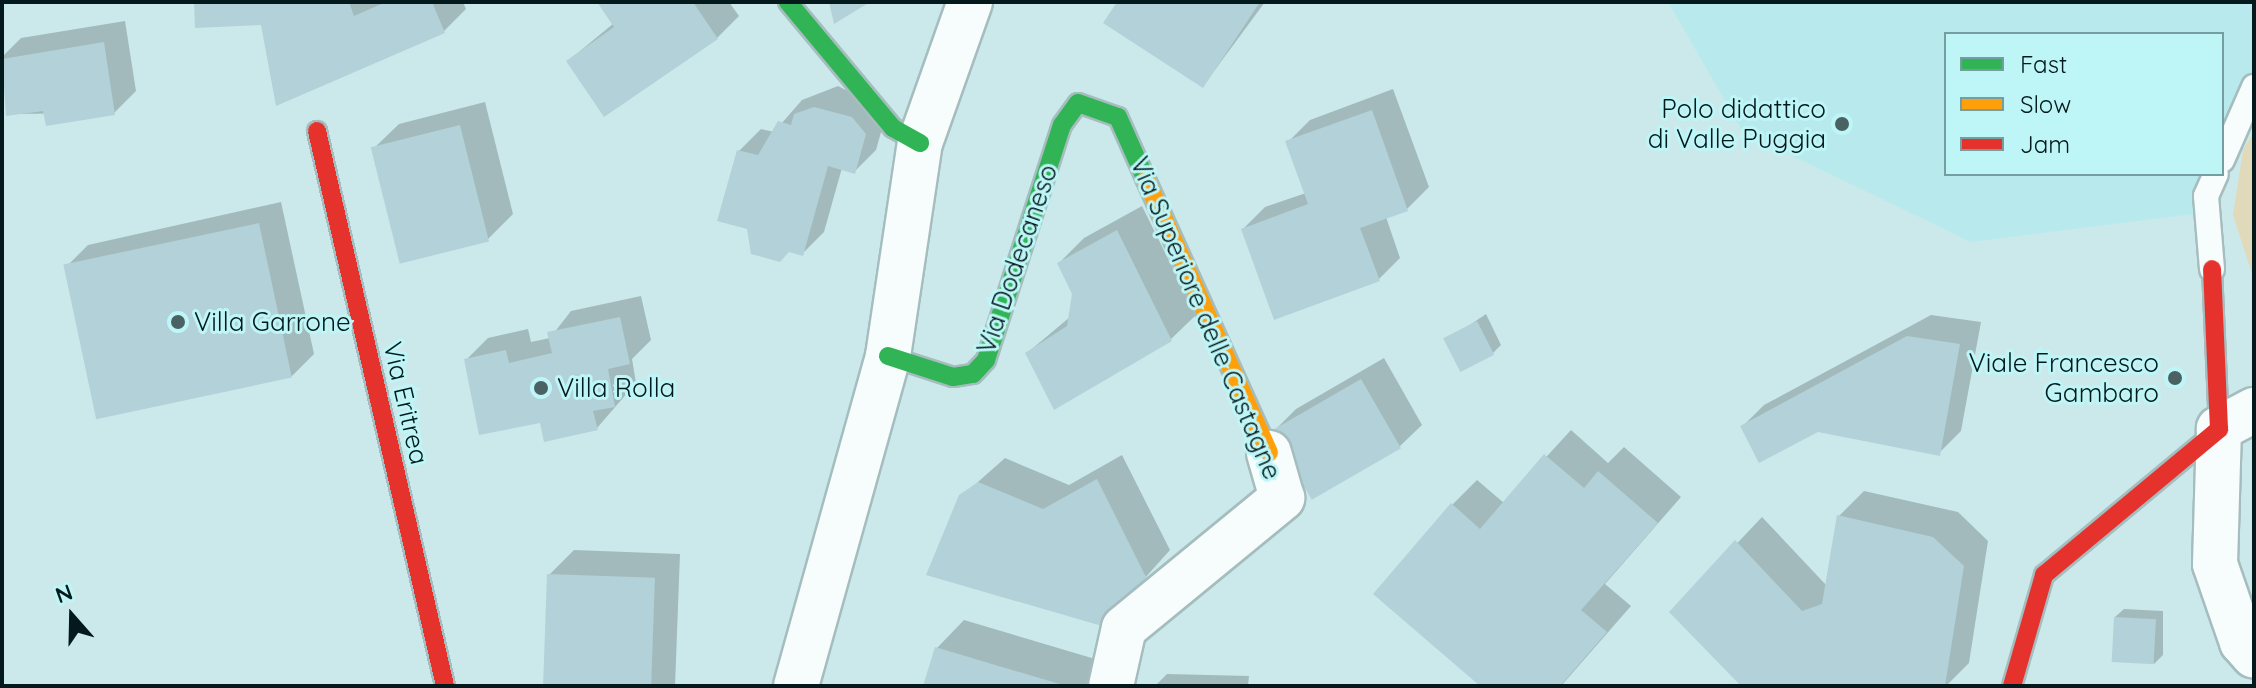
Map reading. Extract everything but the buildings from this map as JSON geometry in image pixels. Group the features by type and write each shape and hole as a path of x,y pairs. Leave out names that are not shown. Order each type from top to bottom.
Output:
{"street":[{"path":"788,2 893,128 920,143"},
{"path":"796,686 888,356 920,143 970,2"},
{"name":"Via Dodecaneso","path":"888,356 953,377 973,374 986,360 1062,125 1078,103 1118,117"},
{"name":"Via Superiore delle Castagne","path":"1111,686 1124,628 1282,498 1269,453 1118,117"},
{"name":"Via Eritrea","path":"317,131 445,686"},
{"path":"2212,269 2237,419 2215,564 2242,642 2254,656"},
{"path":"2012,686 2044,575 2237,419"}],"lane":[{"path":"2224,155 2254,87"},
{"path":"2212,269 2206,196 2215,176"}],"shaded area":[{"name":"Polo didattico di Valle Puggia","path":"1668,2 2254,2 2254,115 2209,212 1971,242 1743,132"},
{"path":"2254,132 2254,280 2233,215 2243,150"}],"traffic: fast":[{"path":"788,2 893,128 920,143"},
{"path":"888,356 953,377 973,374 986,360 1062,125 1078,103 1118,117 1146,180"}],"traffic: slow":[{"path":"1146,180 1269,453"}],"traffic: jam":[{"path":"317,131 445,686"},
{"path":"2012,686 2044,575 2219,429 2212,269"}],"place":[{"name":"Polo didattico di Valle Puggia","path":"1842,124"},
{"name":"Villa Garrone","path":"178,322"},
{"name":"Viale Francesco Gambaro","path":"2175,378"},
{"name":"Villa Rolla","path":"541,388"}]}
